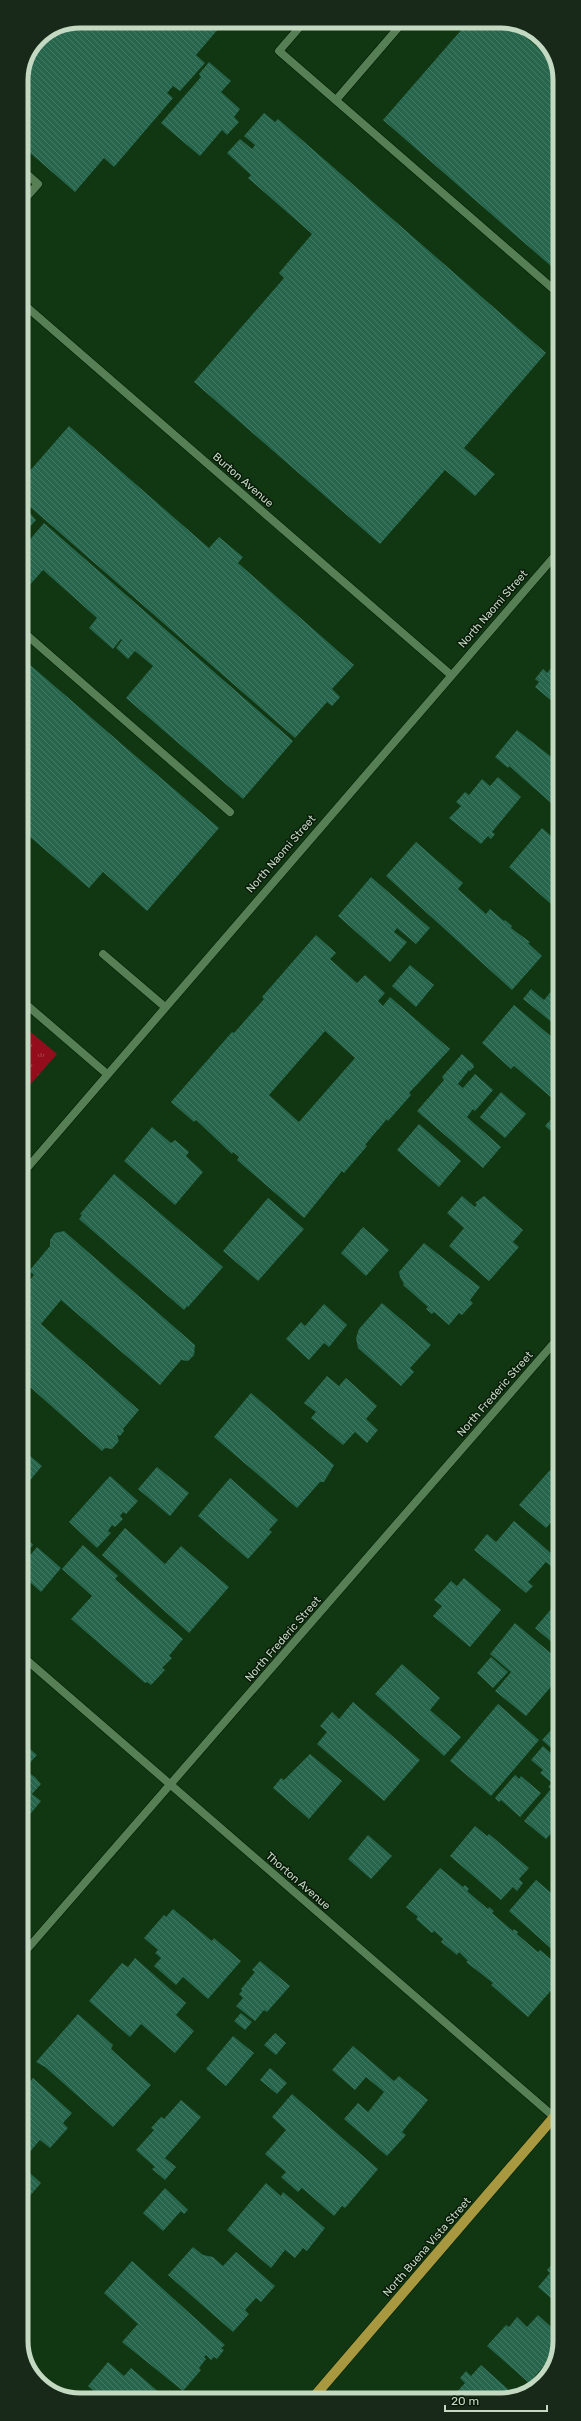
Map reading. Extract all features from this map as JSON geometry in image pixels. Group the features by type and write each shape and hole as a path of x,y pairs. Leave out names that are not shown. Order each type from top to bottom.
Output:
{"main road":[{"name":"North Buena Vista Street","path":"317,2393 553,2122"}],"street":[{"path":"299,28 279,51 553,289"},
{"path":"336,100 398,28"},
{"path":"28,175 38,184 28,195"},
{"name":"Burton Avenue","path":"28,308 451,675"},
{"name":"North Naomi Street","path":"28,1167 553,557"},
{"path":"28,636 230,812"},
{"path":"103,954 165,1007"},
{"path":"28,1006 107,1074"},
{"name":"North Frederic Street","path":"28,1948 553,1344"},
{"name":"Thorton Avenue","path":"28,1661 170,1786 553,2112"}],"green space":[{"path":"28,1030 57,1054 28,1087"}],"building":[{"path":"80,28 219,28 196,55 205,63 180,91 173,86 167,93 173,98 114,167 104,158 75,192 28,151 29,70 32,60 43,43 60,32"},
{"path":"463,28 504,28 519,31 546,55 552,70 553,80 553,268 383,120"},
{"path":"209,62 231,81 221,92 240,109 234,117 239,122 227,135 222,130 200,156 161,123 201,77 199,74"},
{"path":"264,113 275,122 278,119 546,353 464,448 495,474 475,496 445,470 380,544 194,382 284,278 279,273 312,234 248,178 251,175 227,153 240,139 252,149 255,145 244,136"},
{"path":"69,426 209,548 219,537 243,557 238,563 354,665 332,689 340,697 332,706 327,702 295,738 28,505 28,473"},
{"path":"28,511 36,520 28,527"},
{"path":"44,523 293,741 243,799 126,698 153,666 135,651 128,659 116,648 122,640 121,639 113,649 89,628 97,618 43,570 28,587 28,542"},
{"path":"28,663 219,828 147,911 103,872 89,888 28,835"},
{"path":"553,666 553,702 535,687 539,682 535,679 543,669 547,673"},
{"path":"517,730 553,758 553,805 509,766 508,768 495,757"},
{"path":"498,777 521,797 492,832 495,834 491,839 488,836 481,844 449,818 461,806 456,802 465,792 469,795 482,779 490,786"},
{"path":"542,828 553,838 553,906 509,867"},
{"path":"416,842 463,883 458,889 486,914 490,909 504,921 505,920 512,926 511,928 530,942 528,943 542,956 512,990 386,876"},
{"path":"371,877 430,928 416,944 397,928 394,932 407,942 390,962 338,916"},
{"path":"316,935 336,953 330,959 357,983 365,975 385,993 378,1001 383,1006 390,997 450,1049 409,1093 411,1095 388,1121 387,1119 365,1145 367,1146 344,1173 342,1171 304,1218 237,1160 239,1157 233,1152 232,1154 196,1120 194,1122 171,1102 232,1032 234,1033 264,999 262,997","holes":["325,1031 355,1058 299,1122 269,1095"]},
{"path":"410,965 434,985 416,1007 392,986"},
{"path":"531,989 544,1000 553,989 553,1023 523,999"},
{"path":"514,1005 553,1038 553,1099 514,1066 511,1069 482,1043"},
{"path":"462,1054 473,1064 474,1067 470,1071 469,1070 454,1089 458,1084 463,1088 475,1074 493,1090 475,1111 473,1109 467,1117 501,1147 483,1168 417,1111 444,1080 442,1077"},
{"path":"501,1092 526,1114 505,1138 480,1117"},
{"path":"553,1117 553,1133 545,1126"},
{"path":"419,1124 461,1161 439,1187 397,1150"},
{"path":"152,1127 171,1143 175,1140 189,1152 186,1156 203,1172 175,1205 124,1161"},
{"path":"114,1174 223,1267 184,1310 79,1219 82,1215 80,1214"},
{"path":"462,1196 475,1207 477,1204 475,1203 484,1196 523,1230 513,1242 519,1247 489,1281 449,1246 464,1228 447,1213"},
{"path":"268,1198 304,1229 258,1281 223,1251"},
{"path":"363,1227 389,1250 366,1276 341,1253"},
{"path":"64,1231 195,1345 194,1355 188,1361 181,1360 160,1385 61,1300 41,1324 139,1410 123,1429 124,1431 120,1436 117,1435 119,1441 112,1449 105,1448 102,1451 28,1385 28,1282 34,1275 29,1271 50,1246 50,1240 55,1233"},
{"path":"424,1243 480,1287 470,1300 473,1303 462,1315 459,1313 449,1325 434,1312 432,1314 426,1309 428,1307 403,1285 404,1284 400,1277 399,1272"},
{"path":"382,1303 431,1345 410,1368 414,1372 401,1386 358,1348 356,1338 359,1329"},
{"path":"324,1304 347,1325 329,1347 324,1343 309,1360 286,1339 301,1322 305,1326"},
{"path":"327,1376 339,1386 346,1378 377,1406 366,1419 378,1430 367,1443 355,1432 343,1445 311,1418 316,1412 304,1403"},
{"path":"251,1393 334,1465 324,1482 320,1482 297,1508 214,1437"},
{"path":"28,1454 42,1466 28,1483"},
{"path":"157,1467 189,1493 170,1516 138,1489"},
{"path":"550,1470 553,1473 553,1520 546,1528 519,1505"},
{"path":"110,1476 138,1501 126,1514 123,1512 120,1516 123,1519 115,1527 112,1525 108,1531 111,1533 97,1548 69,1522"},
{"path":"230,1478 278,1520 269,1530 272,1532 248,1559 198,1516"},
{"path":"514,1521 552,1554 553,1553 553,1568 546,1562 528,1582 533,1586 526,1593 474,1550 487,1534 496,1542"},
{"path":"125,1528 165,1564 181,1546 229,1587 189,1633 102,1555"},
{"path":"28,1540 33,1545 28,1551"},
{"path":"83,1545 118,1576 115,1579 183,1639 169,1656 172,1658 162,1668 165,1670 151,1685 147,1682 145,1683 71,1619 92,1596 62,1569"},
{"path":"37,1547 61,1568 41,1592 28,1580 28,1558"},
{"path":"464,1578 501,1610 470,1647 433,1616 442,1606 434,1600 451,1581 457,1586"},
{"path":"553,1607 553,1643 535,1628"},
{"path":"515,1623 553,1655 553,1684 526,1716 495,1691 511,1672 490,1654"},
{"path":"491,1657 508,1672 493,1688 477,1673"},
{"path":"402,1664 440,1698 430,1710 461,1737 444,1756 375,1694"},
{"path":"353,1702 420,1760 384,1801 317,1744 327,1732 320,1726 332,1712 339,1719"},
{"path":"498,1704 539,1740 491,1796 450,1761"},
{"path":"553,1728 553,1750 542,1740"},
{"path":"543,1746 553,1755 553,1831 546,1839 524,1821 551,1789 548,1787 552,1783 540,1773 543,1770 531,1760"},
{"path":"28,1747 37,1755 29,1764 28,1763"},
{"path":"310,1754 342,1781 309,1819 273,1788 281,1778 284,1780"},
{"path":"28,1772 41,1784 32,1794 41,1801 28,1817"},
{"path":"515,1775 519,1779 521,1776 541,1793 520,1817 501,1800 499,1802 495,1798"},
{"path":"475,1826 487,1836 489,1834 529,1868 519,1879 523,1883 517,1891 513,1887 501,1900 450,1856"},
{"path":"368,1835 392,1856 371,1879 348,1859"},
{"path":"440,1868 463,1887 465,1885 469,1889 467,1891 488,1909 489,1907 494,1911 492,1913 513,1931 514,1929 518,1932 517,1934 538,1952 540,1950 553,1961 553,1988 528,2017 491,1985 493,1983 466,1962 468,1961 459,1952 457,1955 441,1942 443,1939 434,1931 432,1933 416,1919 418,1917 406,1907"},
{"path":"536,1880 553,1894 553,1950 509,1911"},
{"path":"173,1909 212,1941 214,1938 241,1961 208,1999 183,1977 176,1985 154,1966 161,1958 155,1953 158,1950 144,1938 164,1915 166,1917"},
{"path":"135,1958 186,2003 176,2015 194,2031 175,2053 141,2024 130,2037 89,2001 122,1963 128,1967"},
{"path":"260,1961 290,1986 267,2012 264,2010 255,2021 236,2006 243,1998 239,1994 242,1991 241,1989 255,1972 252,1970"},
{"path":"241,2013 252,2022 245,2030 234,2021"},
{"path":"78,2014 113,2045 111,2049 151,2085 113,2127 45,2067 36,2062"},
{"path":"275,2033 286,2043 276,2055 264,2045"},
{"path":"233,2036 254,2053 226,2086 206,2069"},
{"path":"353,2046 394,2081 399,2076 428,2100 402,2132 406,2135 387,2156 344,2119 358,2103 368,2112 384,2092 366,2077 355,2090 332,2070"},
{"path":"270,2068 287,2083 277,2094 260,2080"},
{"path":"33,2078 72,2113 63,2123 68,2128 50,2148 40,2140 28,2154 28,2083"},
{"path":"292,2094 378,2169 345,2208 342,2206 334,2216 302,2188 298,2192 281,2177 286,2172 265,2154 286,2130 272,2117"},
{"path":"181,2100 201,2117 165,2158 176,2167 165,2180 152,2169 155,2167 136,2150 154,2130 151,2128 161,2117 164,2119"},
{"path":"28,2171 41,2183 28,2198"},
{"path":"266,2183 281,2196 283,2192 325,2228 307,2251 303,2248 295,2258 285,2250 271,2268 227,2230"},
{"path":"165,2188 188,2210 184,2214 181,2211 163,2231 143,2213"},
{"path":"193,2247 203,2255 213,2257 223,2266 236,2252 275,2286 261,2302 256,2298 245,2310 249,2314 233,2332 168,2275"},
{"path":"132,2261 225,2345 221,2348 224,2350 217,2359 214,2357 211,2360 206,2355 204,2357 206,2359 199,2368 201,2370 183,2391 122,2342 138,2324 104,2293"},
{"path":"553,2264 553,2300 538,2287 550,2273 547,2270"},
{"path":"538,2315 553,2329 552,2351 549,2359 529,2383 487,2346 506,2325 509,2327 517,2317 527,2327"},
{"path":"108,2362 124,2376 131,2368 160,2393 96,2393 88,2386"},
{"path":"481,2365 509,2390 507,2392 500,2393 456,2393 465,2383 460,2378 466,2371 471,2376"}]}
